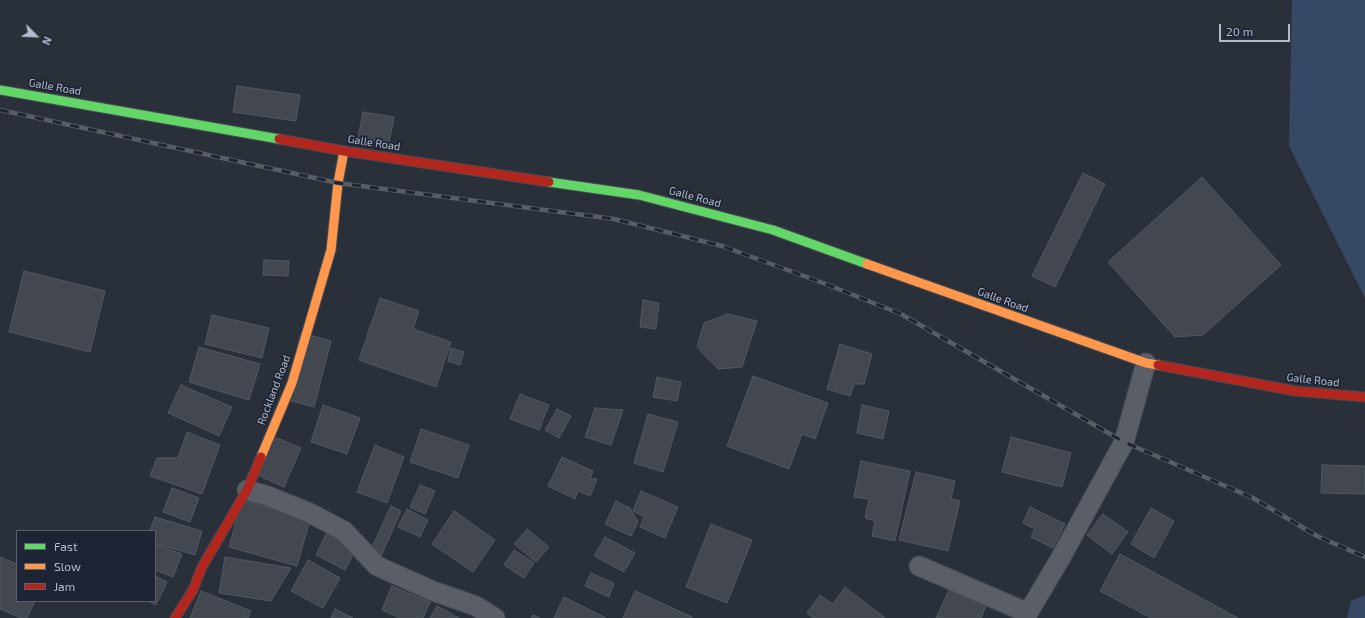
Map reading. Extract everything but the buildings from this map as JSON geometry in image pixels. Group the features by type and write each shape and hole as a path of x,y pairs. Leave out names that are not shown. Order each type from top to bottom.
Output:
{"main road":[{"name":"Galle Road","path":"0,90 344,151 646,197 773,230 1146,364 1295,391 1365,397"},
{"name":"Rockland Road","path":"175,618 193,590 202,567 247,490 292,383 331,250 338,183 344,151"}],"street":[{"path":"919,566 1026,615 1060,559 1124,442 1146,364"},
{"path":"247,490 268,496 310,513 344,531 377,566 433,591 476,606 495,618"}],"water":[{"path":"1292,0 1365,0 1365,298 1289,146"},
{"path":"1365,595 1365,618 1347,618 1351,601"}],"railway":[{"path":"0,110 338,183 614,219 722,246 823,283 901,314 1124,442 1253,498 1317,536 1365,557"}],"traffic: fast":[{"path":"0,90 279,139"},
{"path":"549,182 639,195 773,230 867,264"}],"traffic: slow":[{"path":"261,457 292,383 331,250 338,183 344,151"},
{"path":"867,264 1146,363 1158,365"}],"traffic: jam":[{"path":"279,139 344,151 549,182"},
{"path":"1158,365 1295,391 1365,397"},
{"path":"175,618 193,590 202,567 247,490 261,457"}]}
